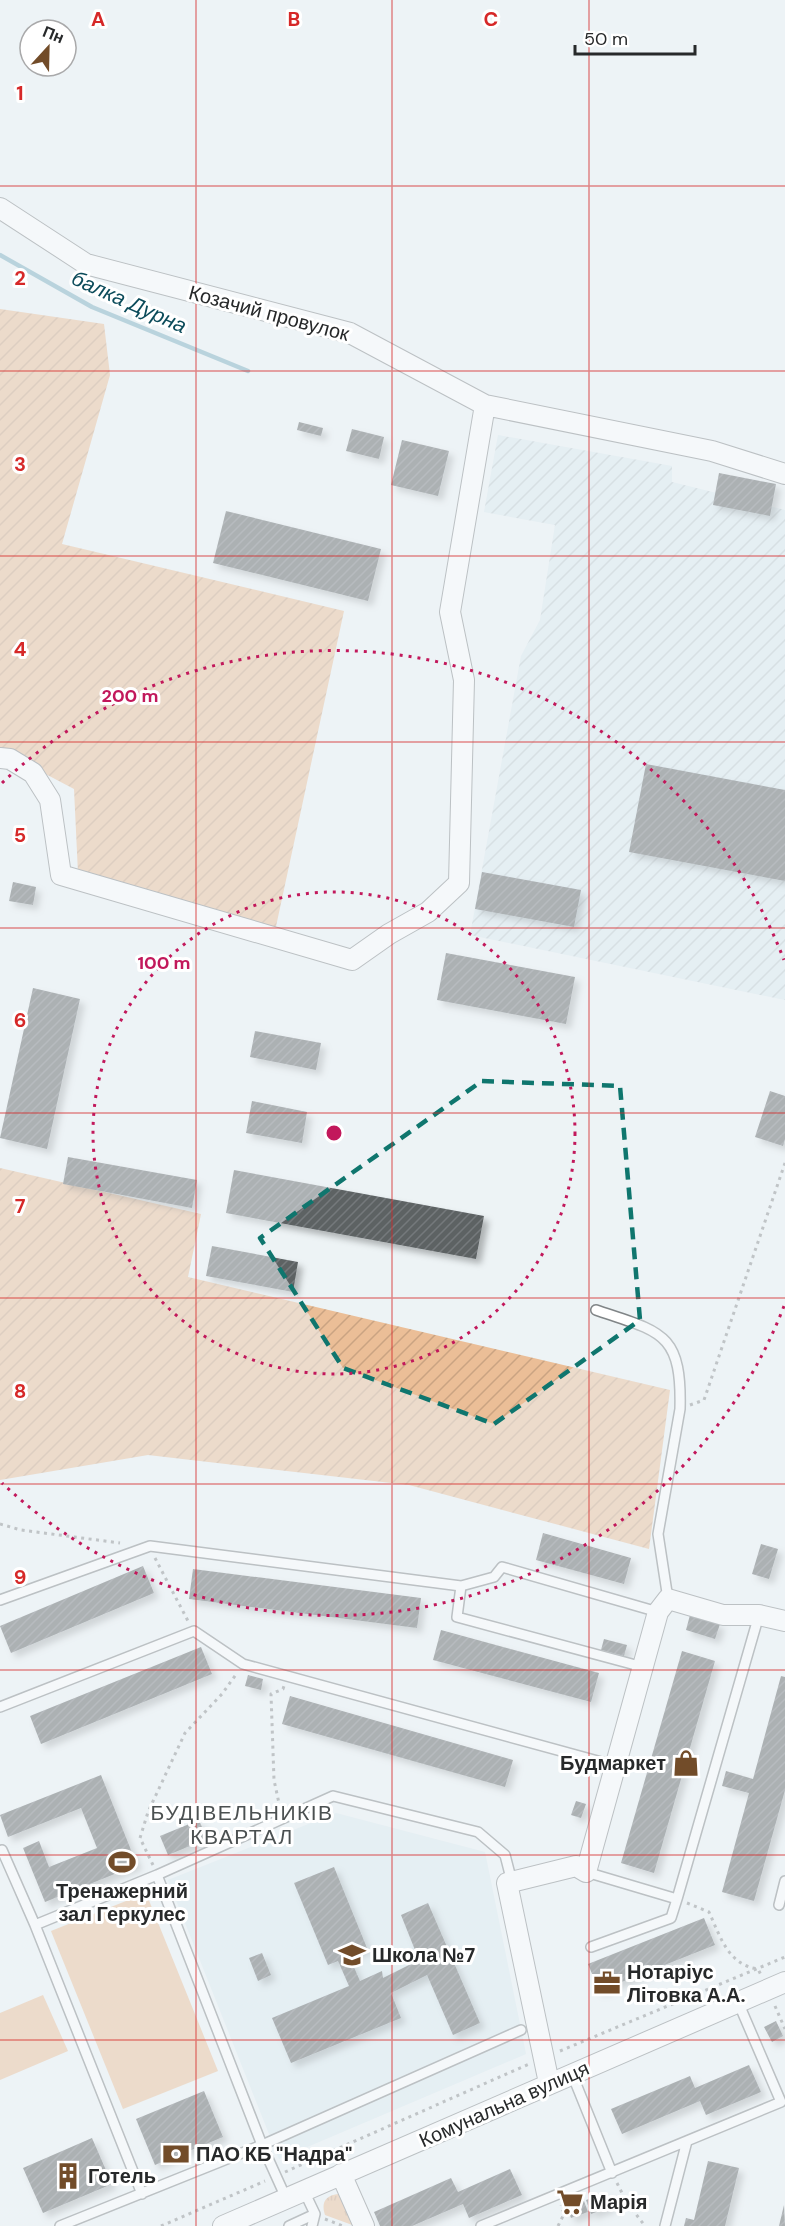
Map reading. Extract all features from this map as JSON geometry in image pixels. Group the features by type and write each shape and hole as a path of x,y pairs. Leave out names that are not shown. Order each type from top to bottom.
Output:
{"street":[{"name":"Козачий провулок","path":"0,208 86,264 350,333 485,405 712,451 785,474"},
{"path":"0,758 10,759 33,773 50,800 61,875 352,960 389,934 428,912 459,883 464,680 450,612 485,405"},
{"path":"549,2083 507,1883 576,1866 586,1872 643,1667 663,1605 723,1615 759,1615 785,1621"},
{"name":"Комунальна вулиця","path":"223,2226 776,1986"},
{"path":"341,2174 364,2226"}],"lane":[{"path":"0,1600 150,1546 461,1586 494,1577 502,1567 663,1605 658,1534 680,1409 681,1389 676,1356 664,1338 650,1328 596,1310"},
{"path":"461,1586 457,1617 643,1667"},
{"path":"591,1947 671,1918 759,1615"},
{"path":"0,1707 194,1631 243,1664 616,1766"},
{"path":"35,1925 157,1875 333,1796 478,1832 505,1855 512,1882"},
{"path":"0,1851 2,1850 35,1925 142,2194"},
{"path":"586,1872 677,1899"},
{"path":"157,1875 276,2176 315,2214"},
{"path":"779,1905 785,1881"},
{"path":"481,2226 780,2102 738,2002"},
{"path":"60,2226 262,2145 521,2030"},
{"path":"572,2074 612,2173"},
{"path":"665,2226 687,2141"},
{"path":"289,2226 315,2214"},
{"path":"312,2226 315,2214"}],"path":[{"path":"680,1409 704,1400 785,1163"},
{"path":"157,1875 140,1839 148,1812 185,1733 222,1694 243,1664"},
{"path":"282,1819 274,1780 271,1694 284,1689 287,1676"},
{"path":"677,1899 709,1912 730,1956 751,1968 758,1969 776,1986 785,2029"},
{"path":"161,2226 543,2058 785,1957"},
{"path":"612,2173 626,2201 645,2226"},
{"path":"558,2195 564,2214 558,2226"},
{"path":"315,2214 343,2226"}],"highlighted area":[{"path":"482,1081 620,1086 640,1320 494,1424 343,1368 260,1238"}],"shaded area":[{"path":"498,435 672,466 672,482 785,510 785,1000 470,935 521,656 540,620 555,525 484,512"},
{"name":"Школа №7","path":"336,1813 485,1852 526,2054 279,2159 168,1880"}],"green space":[{"path":"0,309 104,324 110,375 62,544 344,611 275,931 78,873 74,789 0,750"},
{"path":"0,1168 201,1214 188,1277 670,1390 649,1549 409,1485 148,1455 0,1480"},
{"path":"146,1893 218,2071 123,2109 51,1931"},
{"path":"43,1995 68,2051 0,2080 0,2013"},
{"path":"339,2194 344,2198 355,2226 325,2215 325,2200"}],"building":[{"path":"299,422 323,428 321,436 297,430"},
{"path":"352,429 384,437 379,459 346,451"},
{"path":"402,440 449,451 438,496 391,485"},
{"path":"719,473 776,484 770,516 713,505"},
{"path":"226,511 381,549 368,601 213,563"},
{"path":"646,764 785,790 785,881 629,852"},
{"path":"482,872 581,890 574,927 475,909"},
{"path":"13,882 36,887 33,905 9,901"},
{"path":"446,953 575,977 566,1024 437,1000"},
{"path":"33,988 80,999 47,1149 0,1138"},
{"path":"255,1031 321,1043 316,1070 250,1057"},
{"path":"770,1091 785,1096 783,1146 755,1137"},
{"path":"252,1101 307,1112 302,1143 246,1133"},
{"path":"68,1157 197,1180 192,1208 63,1184"},
{"path":"234,1170 484,1216 476,1259 226,1213"},
{"path":"212,1246 298,1262 293,1292 206,1276"},
{"path":"543,1533 631,1558 624,1584 536,1560"},
{"path":"761,1544 778,1549 769,1579 752,1574"},
{"path":"143,1566 154,1593 11,1653 0,1626"},
{"path":"193,1569 421,1598 417,1628 189,1599"},
{"path":"690,1615 720,1624 715,1639 686,1630"},
{"path":"441,1630 599,1673 591,1702 433,1660"},
{"path":"604,1639 627,1645 624,1656 601,1650"},
{"path":"201,1647 212,1674 41,1744 30,1716"},
{"path":"682,1651 715,1661 654,1873 621,1863"},
{"path":"248,1675 263,1679 261,1690 245,1686"},
{"path":"781,1676 785,1677 785,1790 754,1901 722,1892 749,1793 722,1786 726,1771 753,1779"},
{"path":"290,1696 513,1760 505,1787 282,1724"},
{"path":"101,1775 137,1865 45,1902 23,1848 39,1841 49,1867 97,1848 81,1808 8,1837 0,1815"},
{"path":"576,1801 586,1804 581,1818 571,1815"},
{"path":"199,1820 207,1839 168,1855 160,1836"},
{"name":"Школа №7","path":"334,1867 367,1948 349,1956 360,1981 382,1971 383,1978 419,1960 401,1915 428,1903 480,2023 453,2035 427,1975 391,1993 401,2018 291,2063 272,2018 349,1986 338,1961 328,1965 294,1883"},
{"path":"704,1918 715,1945 599,1991 588,1964"},
{"path":"262,1953 271,1975 258,1981 249,1958"},
{"path":"776,2021 783,2036 772,2042 764,2027"},
{"path":"749,2065 761,2092 706,2115 700,2101 622,2134 611,2109 690,2076 695,2088"},
{"path":"204,2091 223,2137 155,2165 136,2119"},
{"name":"Готель","path":"92,2138 112,2184 43,2213 23,2168"},
{"path":"708,2161 739,2168 725,2226 684,2226 686,2218 694,2220"},
{"path":"510,2169 522,2195 469,2218 463,2204 412,2226 380,2226 374,2212 451,2178 458,2192"},
{"path":"606,2193 611,2207 591,2214 586,2200"},
{"path":"584,2201 588,2212 571,2218 567,2207"},
{"path":"784,2205 785,2226 779,2226"}],"waterway":[{"name":"балка Дурна","path":"0,255 92,307 248,371"}],"place":[{"name":"Будмаркет","path":"686,1763"},
{"name":"Тренажерний зал Геркулес","path":"122,1862"},
{"name":"Школа №7","path":"352,1955"},
{"name":"Нотаріус Літовка А.А.","path":"607,1983"},
{"name":"ПАО КБ \"Надра\"","path":"176,2154"},
{"name":"Готель","path":"68,2176"},
{"name":"Марія","path":"570,2202"}],"district":[{"name":"БУДІВЕЛЬНИКІВ КВАРТАЛ","path":"242,1825"}]}
